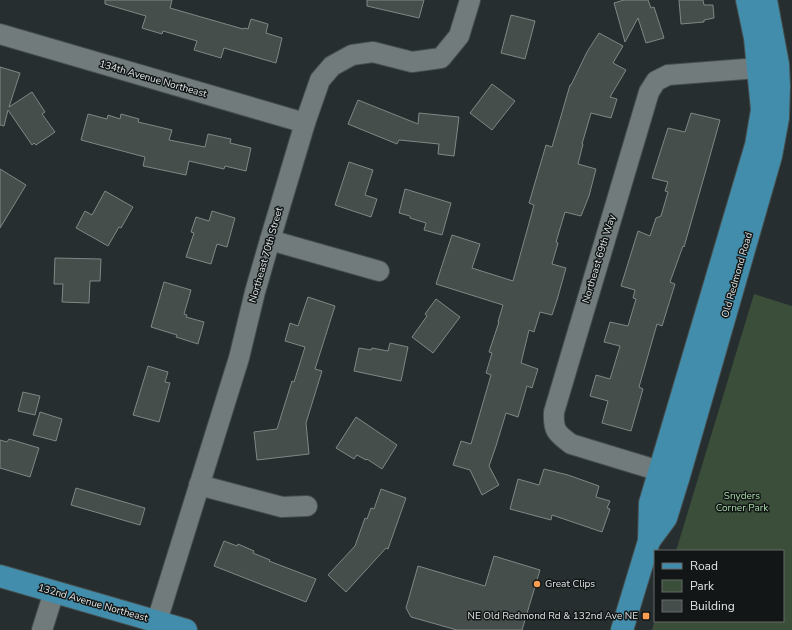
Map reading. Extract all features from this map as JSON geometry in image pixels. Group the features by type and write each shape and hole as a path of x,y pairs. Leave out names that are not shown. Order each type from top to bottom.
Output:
{"main road":[{"name":"Old Redmond Road","path":"669,473 771,156 785,118 779,86 755,38 747,0"},
{"name":"Old Redmond Road","path":"622,630 649,541 666,518 669,473 756,145 768,66 766,0"},
{"name":"132nd Avenue Northeast","path":"0,576 186,630"}],"street":[{"name":"Northeast 70th Street","path":"157,621 239,358 255,292 270,240 305,123 320,80 332,66 352,55 374,52 412,62 441,58 459,36 470,0"},
{"name":"134th Avenue Northeast","path":"0,34 305,123"},
{"name":"Northeast 69th Way","path":"669,473 571,444 560,436 553,424 554,412 649,92 656,81 668,75 768,66"},
{"path":"270,240 379,271"},
{"path":"199,485 282,507 307,506"},
{"path":"42,630 54,592"}],"green space":[{"name":"Snyders Corner Park","path":"754,294 792,306 792,630 652,630 654,622 784,622 784,550 676,550"}],"building":[{"path":"105,0 172,0 170,8 243,29 248,29 251,19 268,24 266,33 282,38 276,63 224,48 221,58 194,50 197,41 163,31 162,34 142,28 146,16 105,4"},
{"path":"367,0 424,0 419,18 367,6"},
{"path":"624,0 648,0 651,8 654,7 664,38 646,43 638,18 625,42 614,3"},
{"path":"679,0 703,0 704,5 713,5 714,18 704,20 704,22 681,24"},
{"path":"511,15 535,21 525,59 501,53"},
{"path":"599,33 623,46 613,63 626,70 610,97 617,99 611,118 591,113 578,164 596,169 589,196 581,216 565,212 556,242 558,243 552,264 566,268 557,300 552,315 540,312 534,332 529,330 521,363 538,369 532,388 527,386 518,417 506,413 489,466 499,485 482,495 470,470 453,465 461,441 471,444 491,375 486,373 492,353 489,352 503,305 436,284 452,235 480,244 472,268 513,281 534,205 529,203 546,145 552,147 570,85 587,52"},
{"path":"0,67 20,73 9,107 32,92 45,112 42,114 55,132 36,145 34,143 32,145 8,110 4,126 0,125"},
{"path":"492,84 515,101 492,130 470,113"},
{"path":"358,100 418,124 419,113 459,117 454,156 438,154 439,144 399,140 397,144 348,124"},
{"path":"691,113 720,120 684,247 683,246 670,282 675,284 662,326 657,324 639,387 643,389 631,431 602,423 608,401 590,396 596,375 610,379 620,346 604,342 610,322 628,326 636,299 633,298 635,290 621,286 638,231 650,236 656,218 661,216 668,192 665,191 668,182 652,178 668,128 685,132"},
{"path":"88,114 107,119 108,115 120,119 121,114 139,119 138,122 172,130 169,140 205,147 208,134 231,139 230,143 251,148 246,171 225,166 224,169 189,161 186,175 143,166 145,157 81,140"},
{"path":"349,162 373,170 365,195 377,199 371,217 335,205"},
{"path":"0,169 26,185 0,228"},
{"path":"405,189 451,203 442,235 424,230 426,223 399,213"},
{"path":"105,191 133,207 121,228 119,227 108,246 76,228 85,211 92,215"},
{"path":"212,211 235,218 227,247 217,244 211,264 186,257 194,233 191,232 196,217 209,221"},
{"path":"55,258 101,259 100,281 90,281 89,303 62,302 63,284 54,284"},
{"path":"164,282 191,290 184,314 187,315 186,317 204,322 198,344 176,337 177,335 151,327"},
{"path":"308,297 335,306 315,369 322,371 306,423 309,454 257,460 254,432 277,429 292,381 294,382 305,347 285,341 290,323 298,326"},
{"path":"436,299 460,317 433,353 412,337 427,316 425,314"},
{"path":"390,343 408,347 401,381 354,371 359,348 371,350 372,348 388,351"},
{"path":"148,366 168,372 165,382 170,383 159,422 133,415"},
{"path":"23,392 40,396 35,415 18,411"},
{"path":"40,412 62,419 56,441 33,435"},
{"path":"356,417 397,445 382,469 367,459 366,460 357,455 354,459 336,448"},
{"path":"9,439 39,448 30,477 0,468 0,440 7,442"},
{"path":"544,469 568,475 599,486 596,497 610,501 607,508 610,509 602,532 552,515 551,520 510,509 518,479 539,485"},
{"path":"76,488 145,508 140,525 71,505"},
{"path":"381,489 406,498 388,549 386,548 346,592 328,575 355,546 365,518 367,519 371,508 374,509"},
{"path":"224,541 237,546 238,544 254,551 253,553 270,560 269,561 316,579 306,602 214,566"},
{"path":"494,556 540,570 522,630 457,630 411,617 406,608 418,566 485,586"}],"place":[{"name":"Great Clips","path":"537,584"},
{"name":"NE Old Redmond Rd & 132nd Ave NE","path":"646,616"}]}
